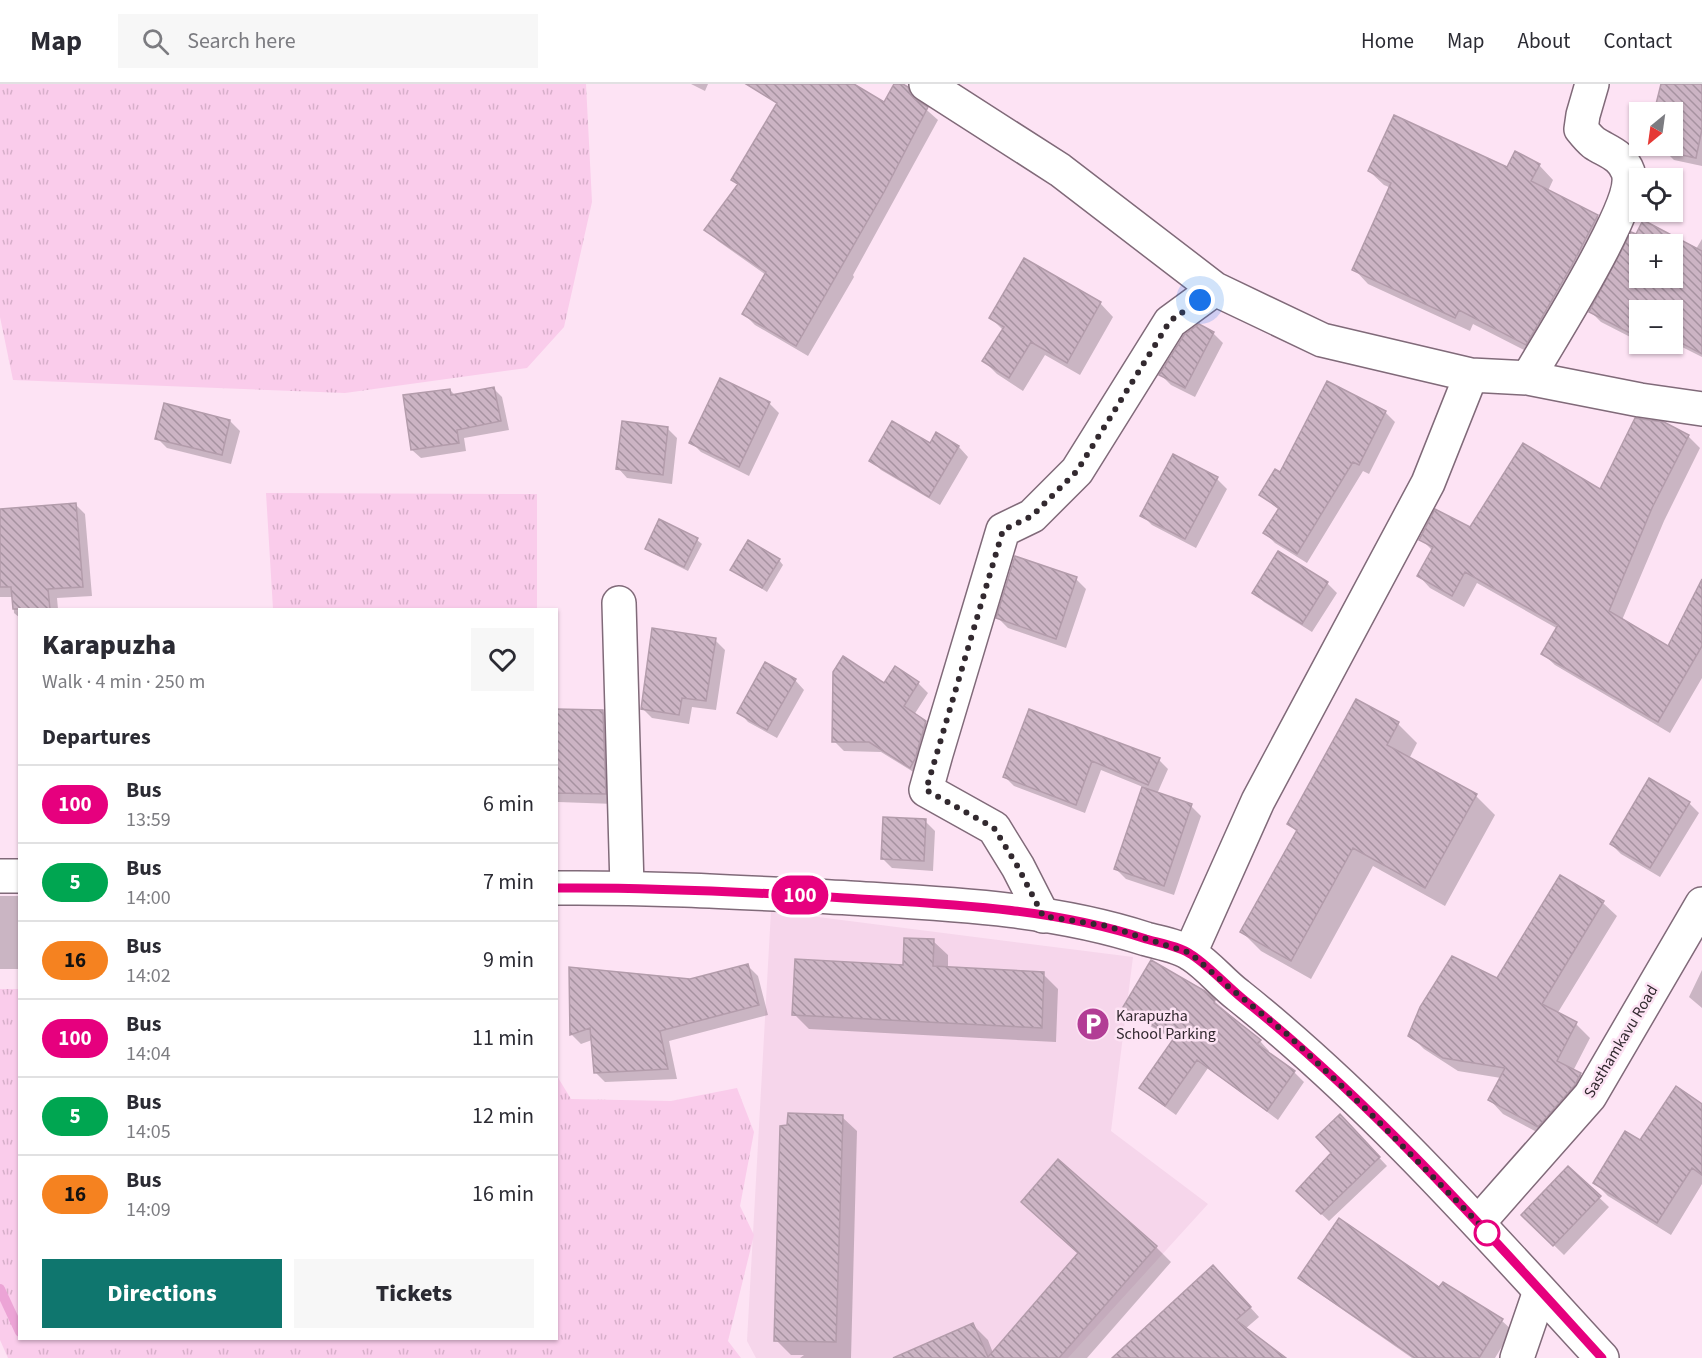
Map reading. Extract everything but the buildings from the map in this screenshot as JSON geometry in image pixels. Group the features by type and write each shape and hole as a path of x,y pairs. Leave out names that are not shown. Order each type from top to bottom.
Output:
{"street":[{"path":"926,84 1060,170 1215,289 1322,340 1471,375 1528,378 1640,400 1702,409"},
{"path":"1528,378 1609,237 1626,195 1628,174 1619,156 1592,142 1581,129 1592,84"},
{"path":"1043,916 1018,867 994,828 926,790 1003,530 1032,516 1077,471 1170,321 1215,289"},
{"path":"1190,953 1258,801 1428,483 1471,375"},
{"path":"619,603 627,887"},
{"path":"0,876 18,876"},
{"path":"558,888 627,887 986,907 1107,926 1190,953 1288,1035 1370,1113 1478,1223 1602,1358"},
{"name":"Sasthamkavu Road","path":"1478,1223 1590,1096 1702,904"},
{"path":"1517,1358 1540,1291"}],"shaded area":[{"path":"771,911 1133,957 1111,1131 1208,1204 1068,1358 756,1358 747,1341"}],"green space":[{"path":"0,84 586,84 592,202 564,327 527,368 345,393 13,380 0,317"},
{"path":"266,493 537,494 537,608 273,608"},
{"path":"0,989 18,989 18,1340 558,1340 558,1078 571,1099 671,1101 737,1088 754,1132 740,1206 754,1235 728,1341 741,1358 8,1358 0,1340"}],"waterway":[{"path":"0,1289 18,1328"}],"bus line":[{"name":"100","path":"558,888 627,887 986,907 1107,926 1190,953 1288,1035 1370,1113 1491,1236 1602,1358"}],"place":[{"name":"Karapuzha School Parking","path":"1093,1024"}],"route":[{"path":"1200,300 1170,321 1077,471 1032,516 1003,530 926,790 994,828 1018,867 1043,916 1107,926 1190,953 1288,1035 1370,1113 1491,1236 1487,1233"}]}
